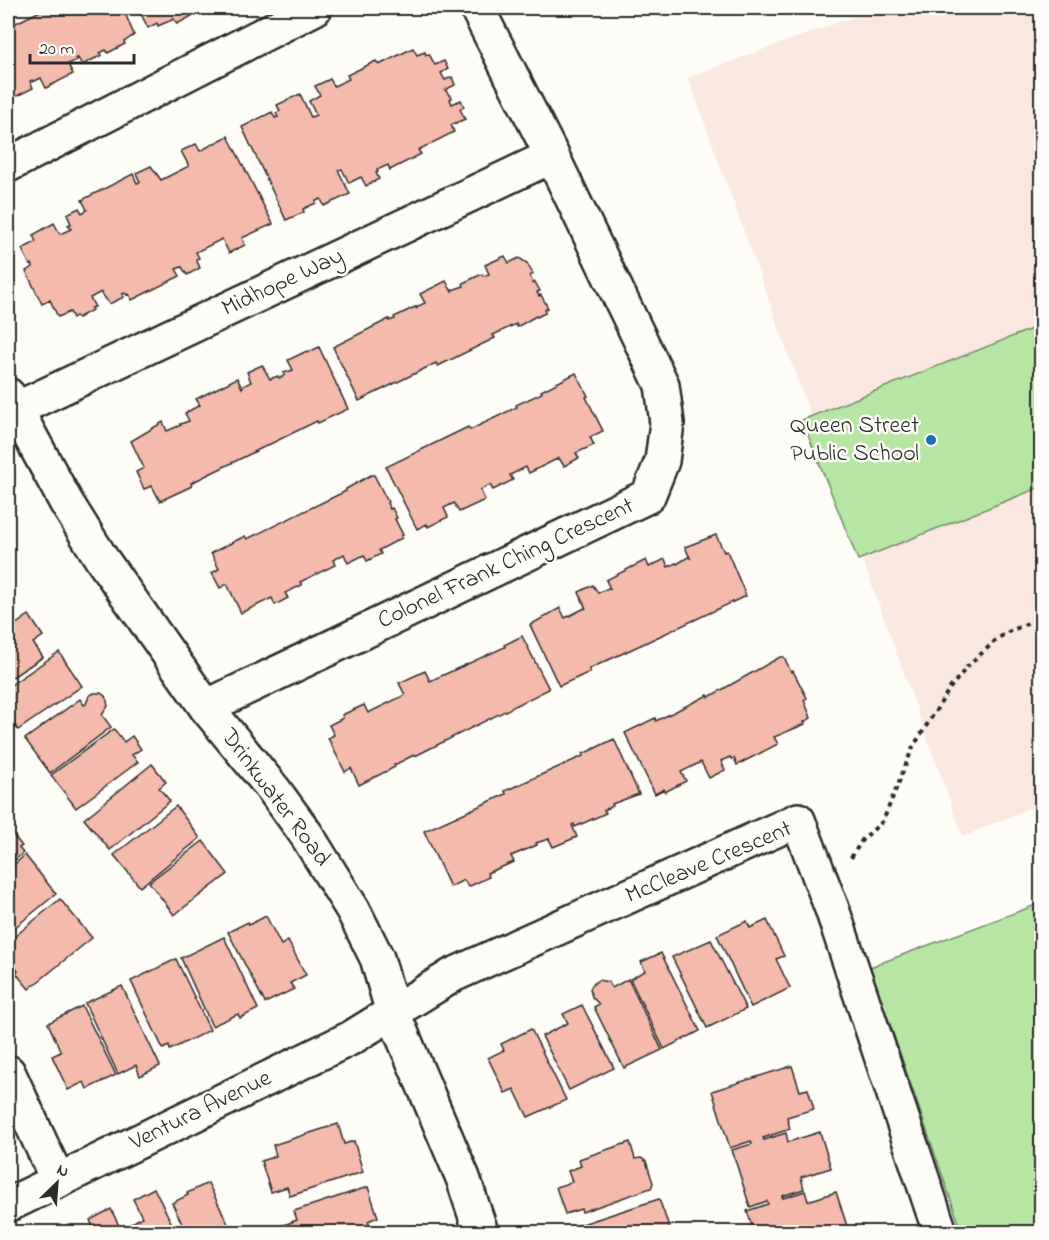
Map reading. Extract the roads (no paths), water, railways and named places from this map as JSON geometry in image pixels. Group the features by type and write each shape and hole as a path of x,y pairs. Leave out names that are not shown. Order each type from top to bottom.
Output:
{"street":[{"path":"8,165 315,8"},
{"name":"Colonel Frank Ching Crescent","path":"206,707 648,496 662,461 667,423 662,385 552,156 477,8"},
{"name":"Midhope Way","path":"10,406 552,156"},
{"name":"Drinkwater Road","path":"10,406 101,558 206,707 273,790 306,834 333,876 377,958 393,1013 463,1178 481,1233"},
{"name":"McCleave Crescent","path":"393,1013 453,975 798,820 832,909 940,1233"},
{"name":"Ventura Avenue","path":"8,1205 351,1038 393,1013"},
{"path":"8,1071 58,1181"}],"place":[{"name":"Queen Street Public School","path":"931,440"}]}
